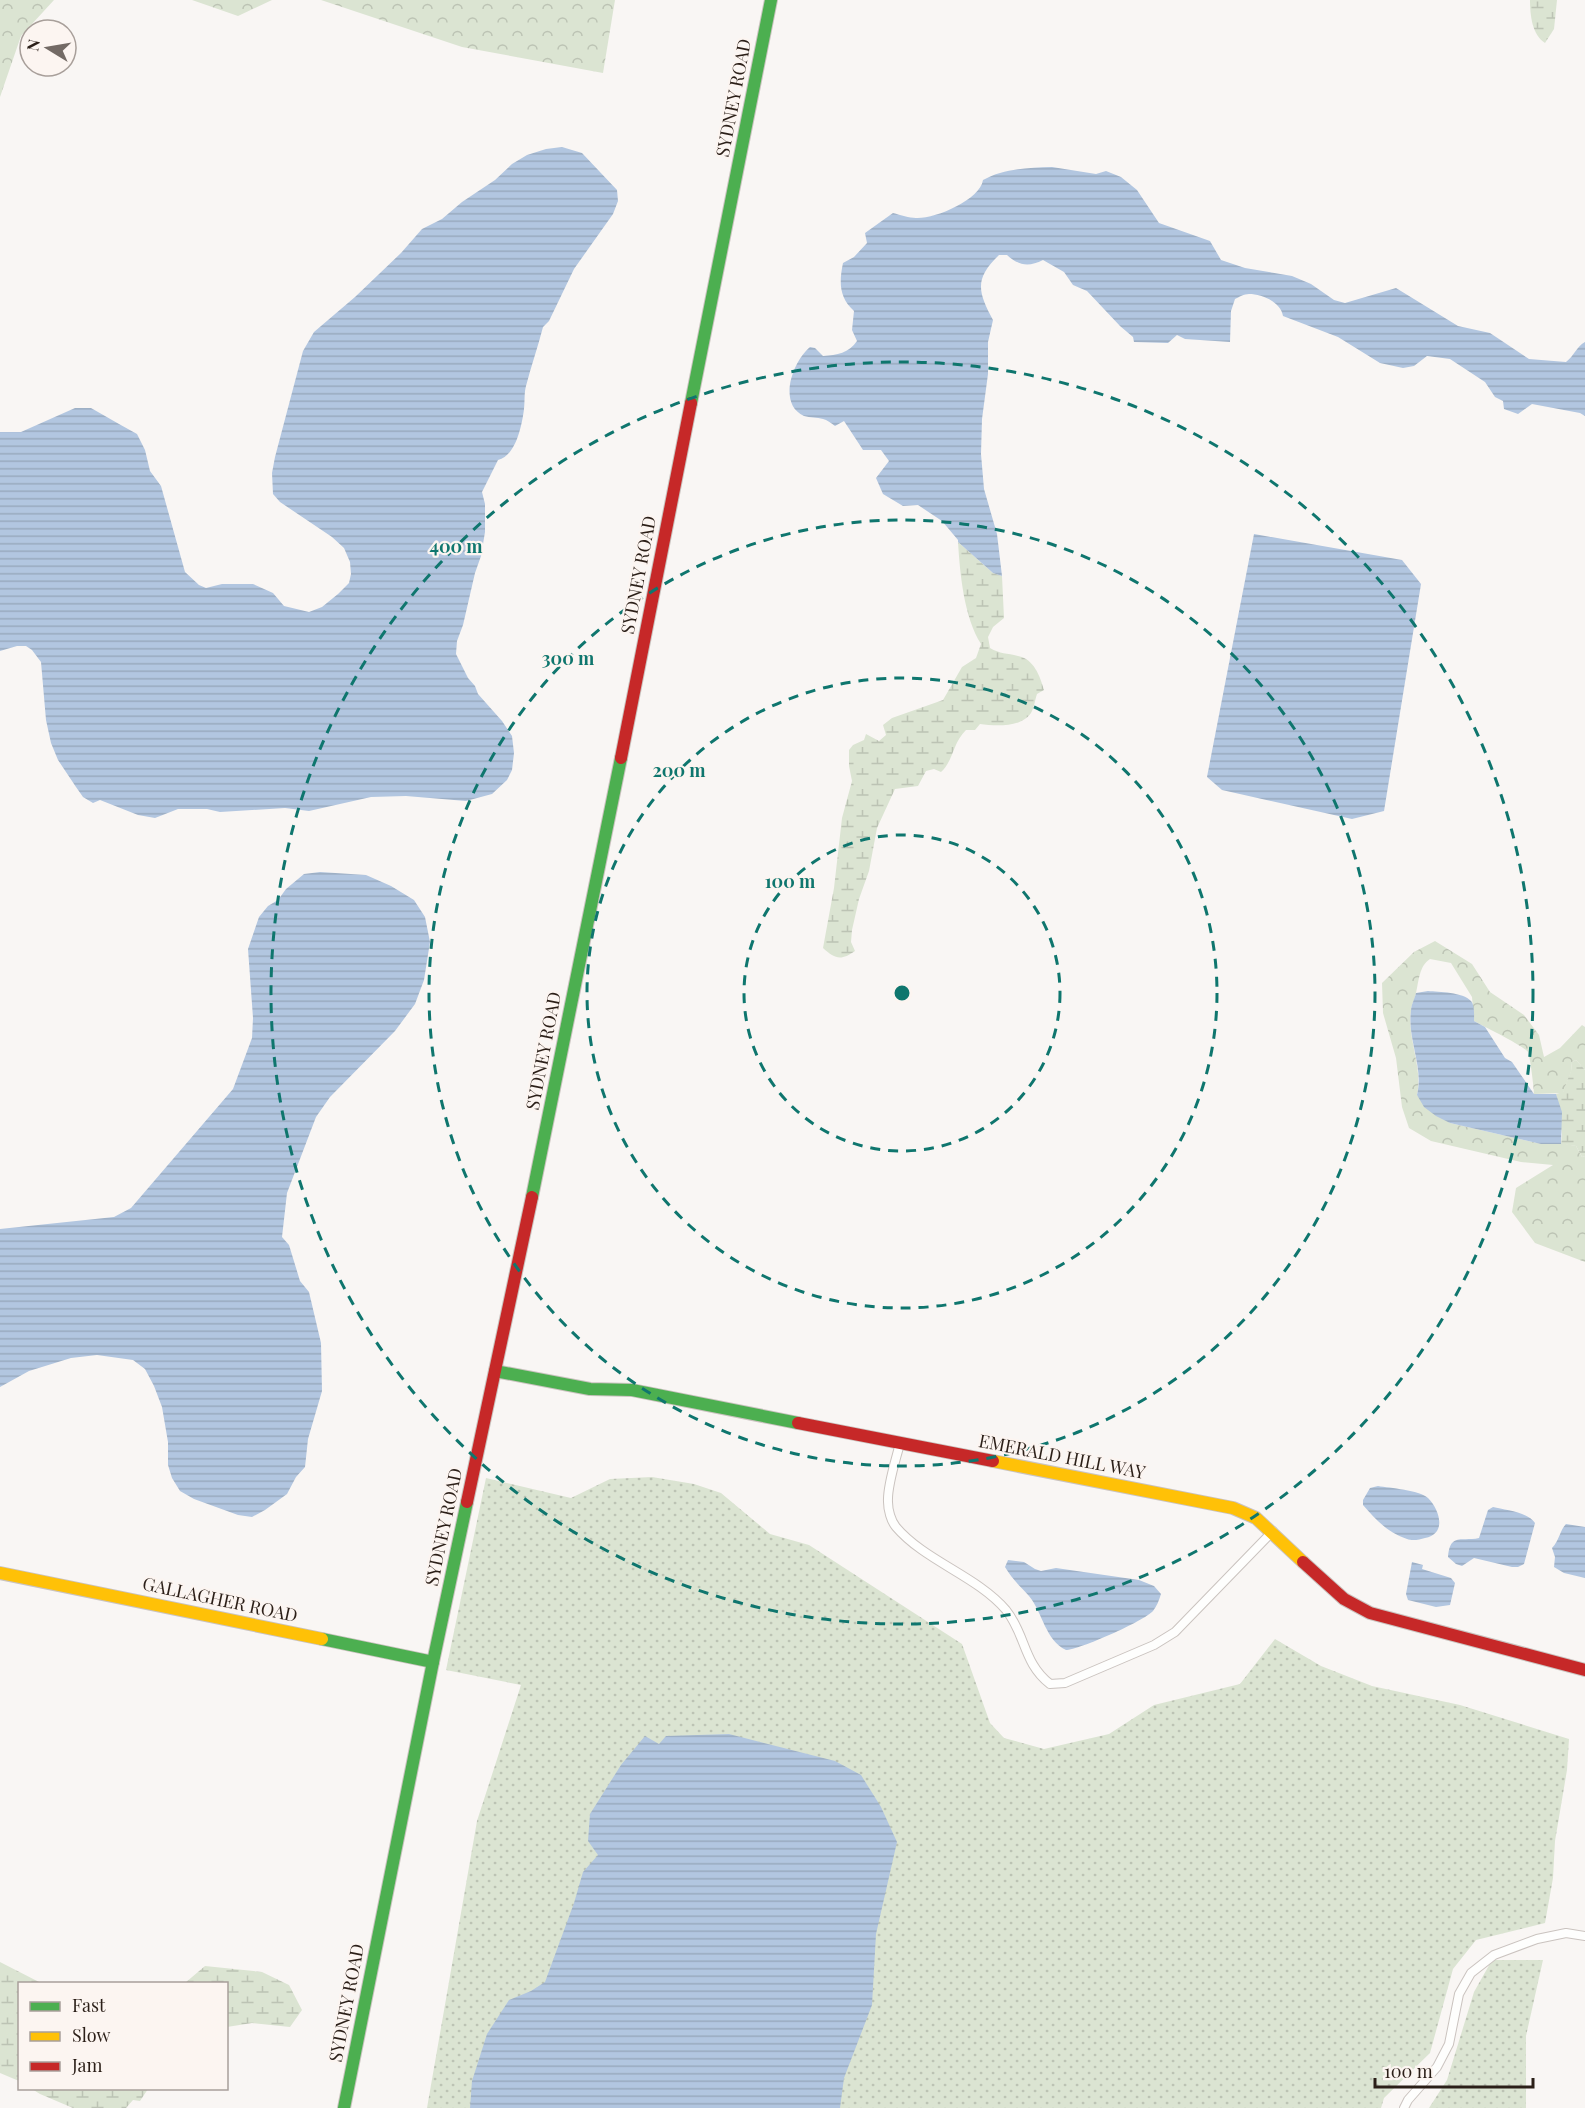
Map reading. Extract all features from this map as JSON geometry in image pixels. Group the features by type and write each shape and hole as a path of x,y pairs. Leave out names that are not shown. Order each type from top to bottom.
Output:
{"street":[{"name":"SYDNEY ROAD","path":"344,2108 433,1662 547,1128 771,0"},
{"name":"EMERALD HILL WAY","path":"495,1371 590,1389 632,1390 1233,1508 1256,1518 1273,1531 1344,1599 1370,1612 1585,1670"},
{"path":"900,1443 888,1500 890,1515 895,1526 912,1542 988,1593 1006,1610 1017,1626 1037,1674 1050,1684 1065,1683 1154,1645 1175,1632 1273,1531"},
{"name":"GALLAGHER ROAD","path":"0,1574 433,1662"},
{"path":"1404,2108 1408,2100 1437,2067 1449,2044 1459,1994 1471,1973 1494,1955 1537,1939 1566,1934 1585,1936"}],"green space":[{"path":"0,0 54,0 38,18 18,18 18,45 0,97"},
{"path":"192,0 272,0 238,16"},
{"path":"321,0 615,0 603,73 462,47"},
{"path":"1530,0 1557,0 1554,29 1545,43 1535,30 1531,18"},
{"path":"958,542 993,573 1002,576 1004,618 993,627 988,637 990,648 1024,658 1032,664 1044,690 1037,694 1032,711 1027,718 1014,724 980,724 975,730 966,730 941,772 934,769 926,771 918,786 895,789 877,828 869,871 859,899 851,942 855,951 842,957 831,955 823,948 834,888 842,818 852,781 849,750 853,745 864,740 866,734 879,741 886,735 883,725 892,718 943,700 962,667 976,658 981,644 967,608"},
{"path":"1435,941 1472,964 1490,992 1524,1015 1539,1035 1544,1057 1560,1048 1582,1025 1585,1027 1585,1070 1576,1060 1572,1062 1571,1072 1563,1093 1534,1094 1528,1052 1474,1021 1472,997 1451,963 1430,959 1426,962 1420,974 1410,1022 1418,1074 1417,1095 1450,1123 1541,1144 1560,1143 1576,1146 1582,1157 1585,1156 1585,1262 1535,1243 1512,1212 1516,1188 1553,1165 1521,1162 1431,1141 1409,1128 1402,1107 1396,1058 1383,1013 1382,983 1414,952"},
{"path":"1576,1060 1585,1070 1585,1156 1582,1157 1576,1146 1561,1144 1562,1135 1556,1094 1563,1092 1572,1062"},
{"path":"652,1477 694,1484 721,1493 770,1534 809,1545 962,1644 990,1723 1004,1738 1044,1749 1109,1734 1154,1705 1240,1684 1275,1639 1321,1666 1372,1686 1460,1705 1569,1739 1567,1770 1555,1841 1553,1878 1545,1923 1476,1940 1453,1969 1430,2053 1384,2098 1381,2108 427,2108 477,1821 521,1685 446,1670 486,1478 571,1498 610,1479"},
{"path":"1492,1960 1543,1960 1526,2036 1526,2108 1429,2108 1447,2080 1474,1992"},
{"path":"0,1962 39,1982 18,1982 18,2081 0,2073"},
{"path":"205,1966 262,1972 289,1985 302,2010 290,2027 252,2023 228,2027 228,1982 186,1982"},
{"path":"34,2090 147,2090 140,2101 133,2100 126,2108 73,2108"}],"water":[{"path":"562,147 582,153 617,190 618,201 613,214 574,269 549,321 543,327 526,386 520,431 509,453 498,460 482,492 485,504 485,532 481,556 457,641 456,654 468,678 512,736 514,753 512,770 507,780 492,794 466,801 406,796 371,797 309,811 285,808 220,812 207,809 178,809 155,818 138,815 100,800 93,803 83,797 58,760 51,743 46,720 41,662 26,646 0,651 0,432 21,432 75,408 91,408 137,434 145,450 150,471 161,486 185,572 199,585 206,588 222,584 253,584 273,593 284,606 309,612 322,607 349,583 350,562 344,548 332,537 280,502 273,494 272,473 275,457 303,351 314,332 355,297 401,253 422,229 442,219 462,202 495,180 512,164 527,155"},
{"path":"1052,167 1096,174 1106,171 1121,177 1137,190 1159,223 1210,241 1221,260 1245,268 1292,276 1311,284 1334,300 1345,303 1396,288 1458,326 1490,333 1529,359 1566,362 1585,342 1585,416 1580,413 1532,404 1518,414 1504,409 1503,401 1495,397 1485,382 1450,359 1427,356 1414,366 1403,368 1380,363 1338,337 1283,316 1275,303 1254,294 1245,294 1235,299 1231,311 1230,342 1185,339 1177,335 1168,343 1134,342 1133,337 1087,291 1073,285 1064,272 1043,260 1033,264 1024,264 1007,255 999,255 985,271 981,286 984,301 993,320 988,342 988,374 982,419 981,454 984,489 997,534 1002,576 993,573 958,542 942,521 918,505 903,506 883,494 876,478 889,461 881,450 863,450 844,421 835,426 824,419 804,416 791,402 790,382 798,362 810,347 815,348 823,356 828,356 846,351 857,341 852,330 854,311 845,301 841,289 841,277 843,263 854,257 867,243 865,233 893,213 916,218 945,212 974,195 983,180 999,173 1016,169"},
{"path":"1254,534 1402,560 1421,584 1384,811 1352,819 1222,790 1207,777"},
{"path":"320,872 366,875 414,900 425,917 430,942 424,980 415,1004 395,1031 330,1097 316,1117 287,1193 282,1237 289,1245 300,1281 309,1292 321,1343 322,1391 308,1439 305,1467 296,1477 287,1494 252,1517 238,1515 194,1499 180,1491 172,1478 168,1465 168,1442 162,1407 145,1369 133,1360 97,1355 71,1358 29,1371 0,1387 0,1229 114,1217 131,1208 233,1089 252,1038 253,1018 248,949 259,917 304,874"},
{"path":"1428,991 1451,993 1471,1001 1474,1021 1485,1027 1505,1058 1512,1062 1534,1094 1556,1094 1562,1112 1561,1144 1541,1144 1450,1123 1424,1107 1417,1095 1419,1084 1410,1022 1416,993"},
{"path":"1378,1486 1411,1491 1428,1498 1438,1515 1439,1527 1436,1532 1432,1536 1411,1540 1382,1525 1363,1505 1363,1500 1370,1488"},
{"path":"1493,1507 1522,1514 1535,1523 1524,1564 1512,1567 1474,1558 1462,1566 1456,1564 1448,1557 1451,1544 1458,1540 1479,1538 1488,1510"},
{"path":"1566,1524 1585,1527 1585,1578 1564,1573 1554,1567 1555,1557 1552,1548"},
{"path":"1008,1560 1024,1562 1041,1571 1056,1568 1139,1580 1154,1586 1161,1594 1157,1605 1147,1616 1097,1640 1066,1650 1053,1640 1034,1603 1005,1567"},
{"path":"1412,1562 1423,1565 1422,1569 1451,1578 1455,1583 1450,1605 1436,1607 1408,1600 1406,1594"},
{"path":"729,1734 835,1761 861,1775 881,1807 897,1842 876,1934 872,2005 844,2078 840,2108 470,2108 472,2081 487,2034 509,2000 545,1982 583,1872 598,1855 588,1841 590,1814 621,1765 645,1736 659,1744 666,1736"}],"traffic: fast":[{"path":"691,403 771,0"},
{"path":"532,1197 621,758"},
{"path":"495,1371 590,1389 632,1390 798,1423"},
{"path":"344,2108 467,1502"},
{"path":"322,1639 433,1662"}],"traffic: slow":[{"path":"993,1461 1233,1508 1256,1518 1303,1562"},
{"path":"0,1573 322,1639"}],"traffic: jam":[{"path":"621,758 691,403"},
{"path":"467,1502 532,1197"},
{"path":"798,1423 993,1461"},
{"path":"1303,1562 1344,1599 1370,1613 1585,1670"}]}
